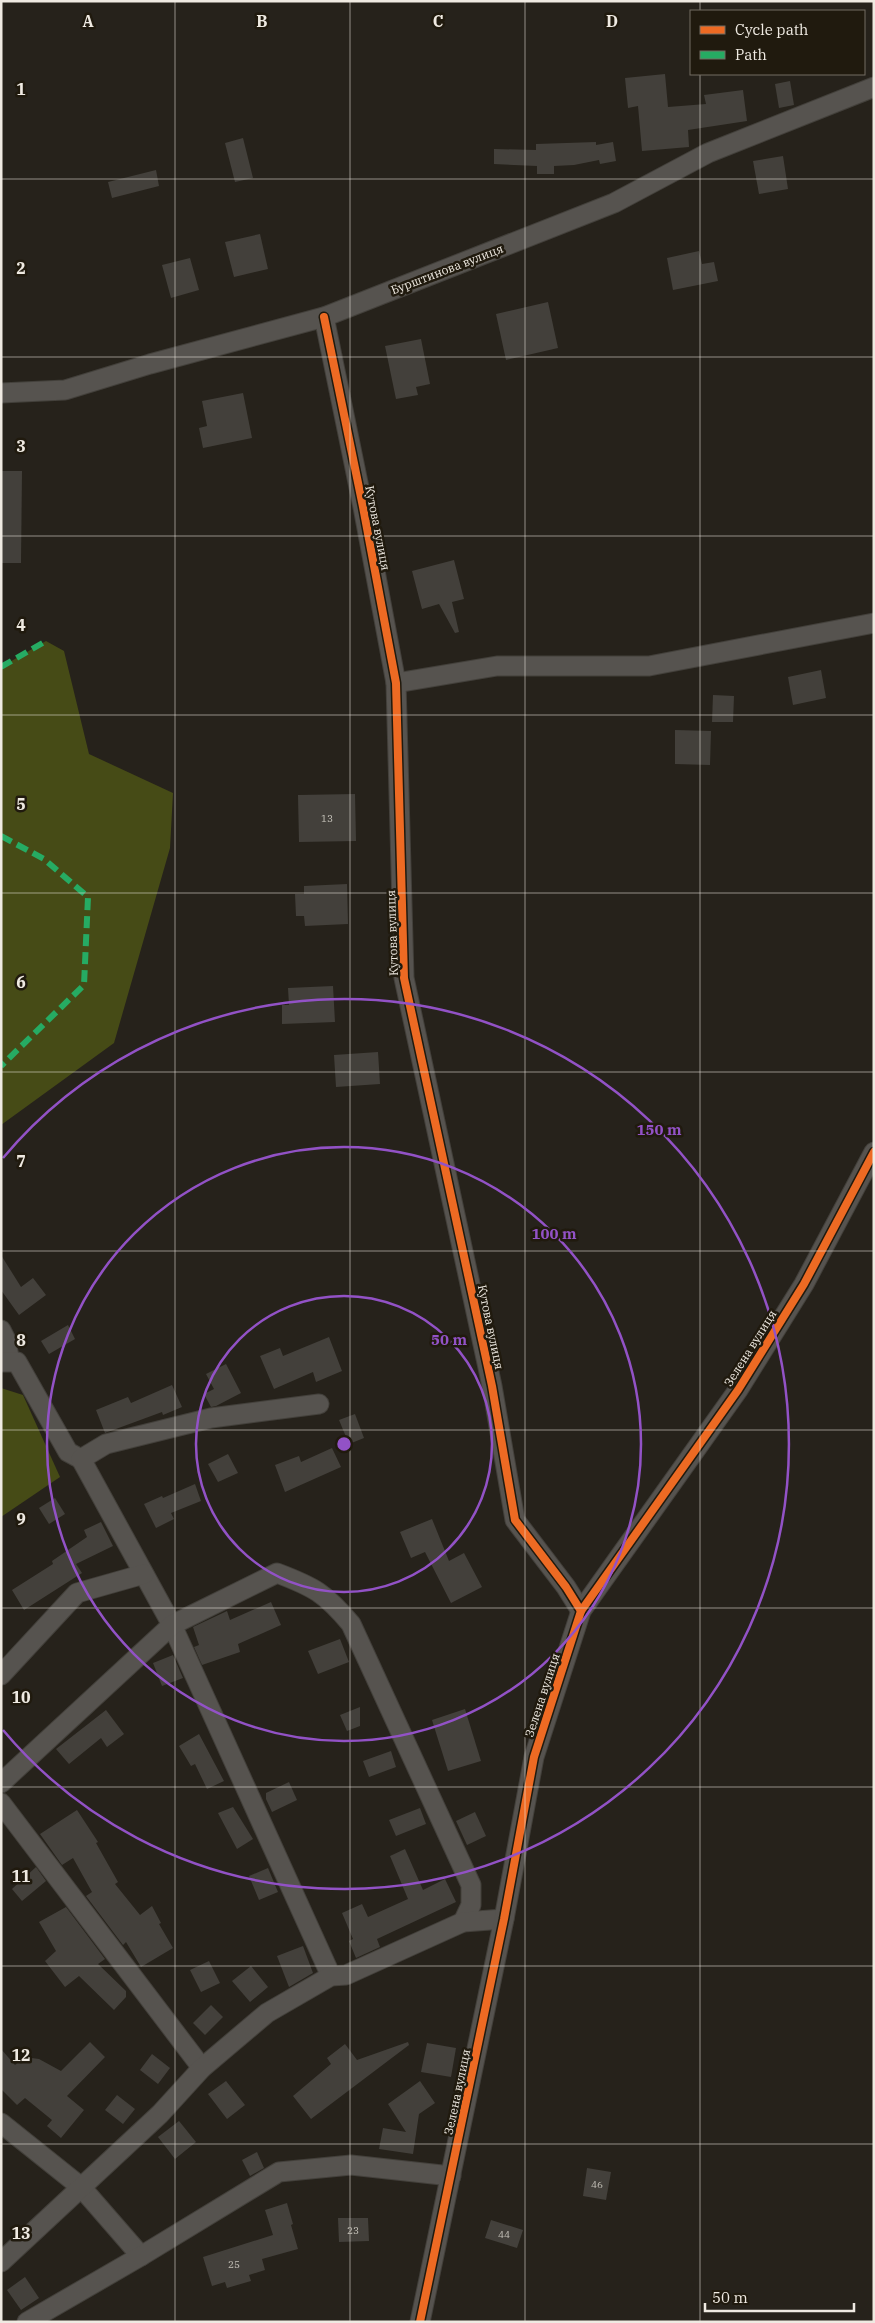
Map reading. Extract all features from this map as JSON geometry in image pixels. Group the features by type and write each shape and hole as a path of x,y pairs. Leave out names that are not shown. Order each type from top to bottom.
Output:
{"street":[{"name":"Бурштинова вулиця","path":"1,393 65,390 150,364 324,318 614,204 708,153 874,87"},
{"name":"Кутова вулиця","path":"324,318 364,507 396,683 404,978 492,1386 515,1520 566,1586 580,1611"},
{"path":"396,683 497,666 649,666 874,623"},
{"name":"Зелена вулиця","path":"420,2322 504,1919 534,1757 580,1611 738,1390 804,1284 874,1152"},
{"path":"1,1330 5,1338 5,1361 17,1362 68,1452 81,1459 172,1625 331,1976"},
{"path":"81,1459 106,1444 211,1418 267,1409 319,1404"},
{"path":"1,1675 77,1593 144,1574"},
{"path":"1,1783 172,1625 277,1574 308,1585 332,1601 351,1624 471,1885 471,1905 463,1922"},
{"path":"1,1804 202,2068"},
{"path":"1,2262 160,2114 202,2068 266,2013 331,1976 346,1975 463,1922 504,1919"},
{"path":"1,2123 81,2186 141,2256"},
{"path":"27,2322 141,2256 279,2172 351,2165 451,2176"}],"green space":[{"path":"46,641 64,651 89,754 173,793 170,848 114,1043 1,1125 1,667"},
{"path":"1,1388 23,1395 60,1477 1,1517"}],"building":[{"path":"665,74 668,107 706,104 704,95 743,90 747,121 688,130 689,147 642,151 638,106 628,108 625,78"},
{"path":"790,81 794,105 779,108 775,84"},
{"path":"243,138 253,178 235,182 225,143"},
{"path":"596,142 596,145 613,142 616,161 600,164 599,160 574,165 554,166 554,174 537,174 537,166 494,164 494,149 536,150 536,144"},
{"path":"783,156 788,189 759,194 753,161"},
{"path":"156,170 159,186 112,198 108,182"},
{"path":"260,234 268,269 234,277 225,242"},
{"path":"699,251 702,264 714,262 718,281 673,290 667,258"},
{"path":"190,258 199,290 171,298 162,265"},
{"path":"548,302 558,348 506,360 496,314"},
{"path":"421,339 430,384 416,387 418,395 396,399 385,346"},
{"path":"243,393 252,438 203,448 199,428 207,426 202,401"},
{"path":"1,471 22,471 21,563 1,563"},
{"path":"454,560 464,599 452,602 459,632 455,633 439,604 422,609 412,571"},
{"path":"821,670 826,698 793,705 788,677"},
{"path":"713,695 734,696 733,722 712,722"},
{"path":"675,730 711,731 710,765 675,764"},
{"path":"355,794 356,841 299,842 298,795"},
{"path":"347,884 348,924 305,926 304,916 296,916 295,894 304,894 304,886"},
{"path":"333,986 335,1022 282,1024 282,1005 289,1005 288,988"},
{"path":"378,1052 380,1084 336,1087 334,1055"},
{"path":"1,1255 21,1287 33,1278 46,1295 19,1315 1,1290"},
{"path":"68,1325 75,1339 49,1354 41,1341"},
{"path":"329,1337 342,1371 316,1382 313,1372 274,1389 260,1356 280,1348 283,1356"},
{"path":"226,1364 241,1393 211,1407 204,1394 214,1389 206,1374"},
{"path":"172,1385 182,1407 163,1415 162,1412 105,1433 96,1410 128,1397 131,1403"},
{"path":"355,1414 364,1438 349,1444 339,1420"},
{"path":"332,1448 341,1467 285,1492 275,1465 299,1456 301,1462"},
{"path":"228,1454 238,1473 218,1482 208,1464"},
{"path":"195,1484 201,1501 171,1513 174,1519 156,1528 144,1504"},
{"path":"55,1498 65,1514 49,1524 39,1508"},
{"path":"432,1519 449,1561 464,1553 482,1587 451,1603 425,1552 411,1558 400,1532"},
{"path":"101,1522 113,1546 76,1564 82,1573 24,1610 12,1590 53,1564 52,1561 87,1537 84,1530"},
{"path":"271,1602 281,1625 238,1644 240,1652 202,1665 194,1647 199,1645 193,1627 227,1611 230,1620"},
{"path":"340,1639 349,1662 318,1674 308,1651"},
{"path":"173,1655 183,1678 162,1686 153,1663"},
{"path":"360,1707 360,1726 347,1731 340,1715"},
{"path":"465,1709 481,1761 448,1771 432,1720"},
{"path":"106,1710 124,1734 107,1747 101,1738 69,1764 56,1749"},
{"path":"199,1734 224,1781 207,1789 195,1764 191,1766 179,1746"},
{"path":"391,1751 396,1767 369,1777 363,1761"},
{"path":"289,1782 297,1800 272,1812 266,1799 266,1793"},
{"path":"233,1807 253,1839 237,1849 218,1813"},
{"path":"420,1808 426,1824 396,1836 389,1820"},
{"path":"77,1810 98,1842 96,1843 118,1882 115,1884 140,1915 152,1906 161,1923 159,1924 173,1948 141,1967 126,1942 123,1945 86,1896 92,1892 73,1858 62,1865 40,1834"},
{"path":"475,1812 486,1836 467,1845 456,1821"},
{"path":"405,1849 423,1890 445,1879 456,1902 377,1939 380,1947 356,1958 349,1941 353,1939 342,1913 362,1904 368,1917 408,1899 390,1856"},
{"path":"36,1867 46,1881 22,1901 12,1889"},
{"path":"268,1868 278,1892 259,1900 249,1876"},
{"path":"66,1907 105,1959 98,1964 126,1991 126,1997 114,2010 79,1976 65,1987 45,1961 56,1951 39,1922"},
{"path":"303,1946 313,1973 289,1987 277,1956"},
{"path":"209,1961 220,1983 201,1992 190,1970"},
{"path":"251,1966 268,1987 250,2002 232,1981"},
{"path":"211,2005 223,2017 205,2035 193,2023"},
{"path":"90,2042 105,2057 67,2096 84,2110 61,2138 47,2126 52,2120 25,2098 17,2105 1,2089 1,2049 15,2065 24,2057 39,2059 61,2071"},
{"path":"408,2042 409,2045 311,2119 293,2096 331,2064 327,2058 345,2044 357,2060"},
{"path":"427,2043 456,2048 451,2077 421,2072"},
{"path":"152,2054 170,2068 158,2084 140,2070"},
{"path":"226,2081 245,2105 227,2119 208,2094"},
{"path":"420,2081 435,2103 419,2114 413,2154 379,2149 383,2128 406,2132 388,2104"},
{"path":"117,2095 135,2109 123,2124 105,2110"},
{"path":"179,2121 196,2142 175,2159 158,2137"},
{"path":"257,2152 264,2168 250,2176 242,2160"},
{"path":"587,2168 611,2172 606,2200 583,2196"},
{"path":"287,2203 298,2249 262,2259 265,2270 249,2275 251,2281 227,2288 225,2282 212,2286 203,2257 273,2235 265,2210"},
{"path":"338,2218 368,2218 369,2241 339,2242"},
{"path":"491,2220 523,2230 517,2248 485,2238"},
{"path":"25,2277 39,2298 21,2310 7,2290"}],"marked path":[{"path":"1,667 46,641"},
{"path":"1,836 44,859 88,897 84,985 1,1066"}],"cycle path":[{"path":"324,317 363,507 396,683 404,978 492,1386 515,1520 566,1587 581,1611"},
{"path":"420,2322 504,1919 534,1757 581,1611 738,1390 804,1284 874,1152"}]}
